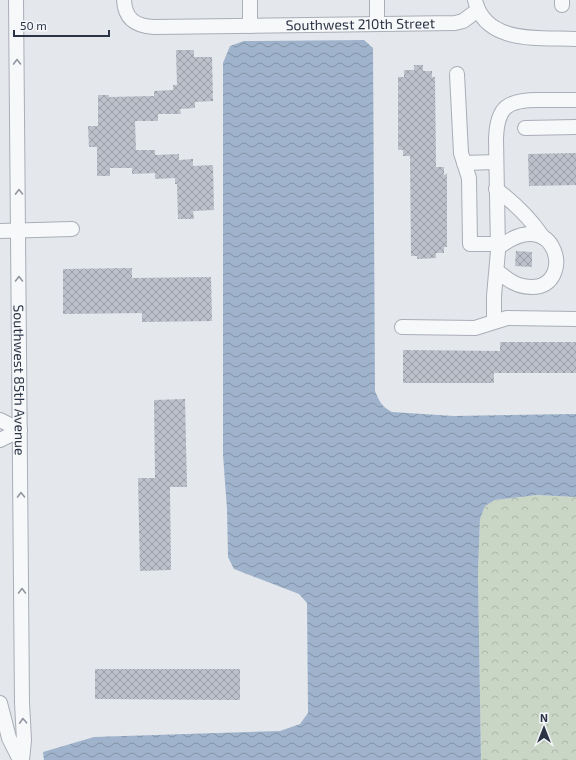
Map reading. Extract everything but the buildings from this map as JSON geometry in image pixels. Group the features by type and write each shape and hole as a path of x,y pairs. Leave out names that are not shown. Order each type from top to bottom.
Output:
{"street":[{"name":"Southwest 85th Avenue","path":"16,0 22,704 24,740 21,760"},
{"name":"Southwest 210th Street","path":"124,0 125,10 132,21 140,25 154,27 458,23 463,21 476,5 486,21 495,29 507,34 576,39"},
{"path":"250,0 250,26"},
{"path":"377,0 377,24"},
{"path":"457,74 461,153 469,178 470,244 498,246 521,234 532,234 542,236 550,241 558,254 559,264 557,273 550,282 541,286 523,286 513,283 497,271"},
{"path":"494,321 494,296 498,246 496,126 498,119 506,106 516,101 576,100"},
{"path":"525,128 576,127"},
{"path":"464,163 496,162"},
{"path":"496,189 507,197 536,227 542,236"},
{"path":"0,231 72,229"},
{"path":"402,327 475,328 507,318 576,319"},
{"path":"0,420 20,430"},
{"path":"0,440 20,430"},
{"name":"Southwest 85th Avenue","path":"0,703 9,738 21,760"}],"green space":[{"path":"537,495 576,497 576,760 481,760 478,572 480,519 485,506 495,500"}],"water":[{"path":"364,40 373,48 375,391 380,401 383,406 392,412 454,416 576,414 576,497 537,495 495,500 485,506 480,519 478,572 481,760 44,760 43,752 94,737 280,731 300,724 308,713 307,603 299,594 234,569 228,557 227,509 223,455 223,63 230,46 244,41"}]}
